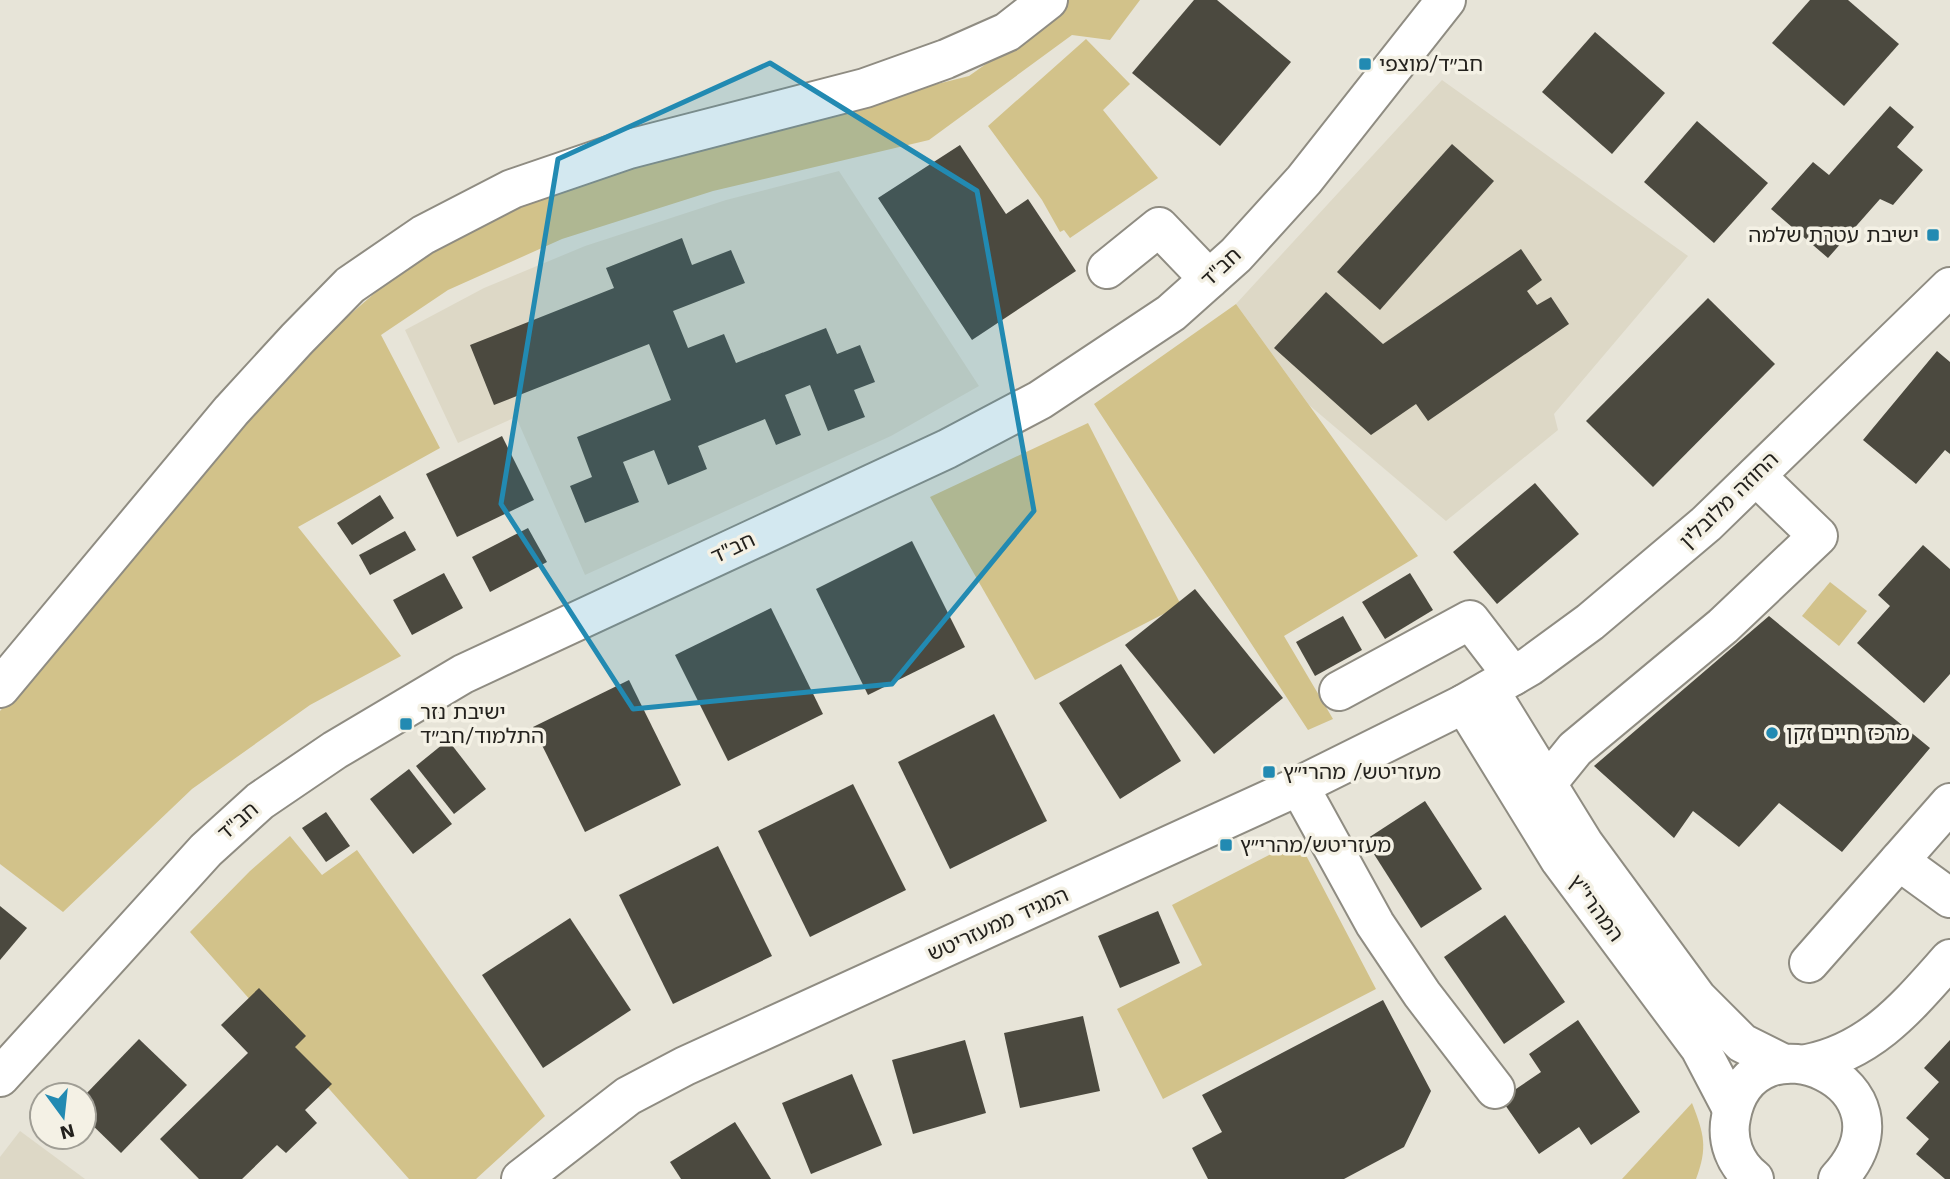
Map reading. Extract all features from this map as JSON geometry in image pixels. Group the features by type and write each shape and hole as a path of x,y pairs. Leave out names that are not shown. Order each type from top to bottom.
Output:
{"street":[{"path":"0,688 231,411 298,339 350,285 423,235 512,188 629,149 865,88 946,59 1007,32 1048,0"},
{"name":"חב\"ד","path":"0,1076 206,850 260,801 335,750 463,674 947,449 1040,400 1171,313 1236,255 1304,180 1446,0"},
{"path":"1107,269 1159,227 1209,279"},
{"name":"החוזה מלובלין","path":"1488,690 1611,605 1706,524 1950,287"},
{"path":"1545,786 1575,749 1723,626 1818,536 1756,476"},
{"path":"1339,691 1470,620 1488,690"},
{"name":"המהרי\"ץ","path":"1488,690 1545,786 1584,844 1697,998 1742,1044 1796,1064 1825,1070 1841,1081 1853,1096 1860,1126"},
{"name":"המהרי\"ץ","path":"1488,690 1560,860 1700,1048 1729,1145 1738,1161 1754,1179"},
{"name":"המגיד ממעזריטש","path":"521,1179 628,1096 685,1066 1299,786 1488,690"},
{"path":"1299,786 1375,924 1422,994 1494,1089"},
{"path":"1809,963 1950,803"},
{"path":"1899,861 1950,898"},
{"path":"1729,1145 1752,1080 1796,1064 1836,1058 1899,1015 1950,959"},
{"path":"1838,1179 1849,1168 1874,1062 1899,1015"},
{"path":"1860,1126 1874,1179"}],"highlighted area":[{"path":"770,63 977,191 1034,511 892,684 633,709 501,504 558,159"}],"shaded area":[{"path":"1068,0 1140,0 1110,40 1072,35 929,140 713,191 562,239 448,290 381,335 440,448 298,527 401,656 310,705 192,789 63,912 0,864 0,711 300,358 399,272 512,206 625,163 969,76 1052,17"},
{"path":"1086,39 1130,84 1103,110 1158,178 1070,238 1064,230 1060,232 1042,200 988,126"},
{"path":"1442,80 1688,256 1554,414 1558,430 1446,521 1309,405 1236,304"},
{"path":"839,171 979,386 891,436 585,575 516,417 458,443 405,330 484,288 585,246 726,200"},
{"path":"1236,304 1418,556 1284,636 1333,719 1308,730 1094,404"},
{"path":"1088,423 1181,605 1035,680 930,497"},
{"path":"1830,582 1867,611 1839,646 1802,616"},
{"path":"290,836 322,875 357,850 545,1116 476,1179 409,1179 190,932 250,871"},
{"path":"1298,840 1376,989 1163,1099 1117,1009 1202,965 1172,905"},
{"path":"1692,1103 1703,1141 1696,1179 1622,1179"},
{"path":"20,1131 28,1137 28,1151 47,1151 85,1179 0,1179 0,1157"}],"building":[{"path":"1194,0 1217,0 1291,62 1220,146 1132,73"},
{"path":"1810,0 1848,0 1899,44 1844,106 1772,43"},
{"path":"1595,32 1665,93 1612,154 1542,92"},
{"path":"1890,106 1914,127 1897,147 1923,170 1893,205 1880,199 1828,258 1771,209 1813,162 1829,175"},
{"path":"1697,121 1768,183 1714,243 1644,182"},
{"path":"1452,144 1494,181 1380,310 1337,272"},
{"path":"960,145 1006,214 1028,199 1076,271 972,340 878,198"},
{"path":"682,238 692,265 731,250 745,283 673,311 688,348 724,334 736,363 826,328 837,354 860,345 875,382 854,390 865,417 828,431 810,385 785,395 801,435 776,445 765,419 698,446 707,469 668,485 654,450 623,462 639,502 585,523 570,486 592,477 577,437 671,400 649,344 494,405 470,345 614,288 606,268"},
{"path":"1521,249 1542,280 1527,291 1537,305 1551,297 1569,324 1428,421 1416,404 1371,435 1274,348 1326,292 1383,344"},
{"path":"1708,298 1775,364 1653,487 1586,421"},
{"path":"1937,351 1950,362 1950,454 1945,450 1916,484 1863,440"},
{"path":"502,436 534,500 457,537 426,474"},
{"path":"1535,483 1579,534 1497,604 1453,552"},
{"path":"380,495 394,518 352,545 337,523"},
{"path":"528,528 547,562 490,592 472,557"},
{"path":"405,531 416,550 370,575 359,555"},
{"path":"912,541 965,647 868,695 816,589"},
{"path":"1923,545 1950,569 1950,674 1924,703 1857,643 1890,606 1878,595"},
{"path":"444,573 463,608 412,635 393,600"},
{"path":"1410,573 1433,610 1385,639 1362,602"},
{"path":"1195,589 1283,698 1214,754 1125,645"},
{"path":"771,608 823,714 728,761 675,655"},
{"path":"1343,616 1362,650 1315,676 1296,642"},
{"name":"מרכז חיים זקן","path":"1769,616 1930,748 1842,852 1779,803 1739,847 1693,811 1674,838 1594,766"},
{"path":"1121,664 1181,761 1120,799 1059,703"},
{"path":"629,680 681,785 585,832 533,727"},
{"path":"994,714 1047,821 950,869 898,762"},
{"path":"448,740 486,789 454,814 416,766"},
{"path":"409,769 452,824 413,854 370,799"},
{"path":"853,784 906,890 810,937 758,831"},
{"path":"1425,801 1482,889 1421,928 1365,840"},
{"path":"326,812 350,846 326,862 302,828"},
{"path":"718,846 772,956 673,1004 619,895"},
{"path":"0,906 27,928 0,960"},
{"path":"1158,911 1180,963 1120,988 1098,936"},
{"path":"1505,915 1565,1002 1504,1044 1444,957"},
{"path":"570,918 631,1010 543,1068 482,975"},
{"path":"259,988 306,1036 295,1047 332,1084 305,1110 317,1123 286,1153 277,1145 242,1179 199,1179 160,1139 248,1053 221,1025"},
{"path":"1383,1000 1431,1091 1404,1147 1344,1179 1208,1179 1192,1148 1222,1132 1202,1095"},
{"path":"1083,1016 1100,1091 1020,1108 1004,1033"},
{"path":"1578,1020 1640,1112 1591,1145 1579,1127 1539,1154 1501,1099 1541,1072 1529,1054"},
{"path":"139,1039 187,1085 121,1153 98,1131 98,1081"},
{"path":"965,1040 986,1113 913,1134 892,1060"},
{"path":"1950,1040 1950,1179 1945,1179 1916,1154 1929,1139 1906,1118 1939,1082 1924,1068"},
{"path":"852,1074 882,1145 811,1174 782,1103"},
{"path":"735,1122 771,1179 681,1179 670,1162"}],"place":[{"name":"חב״ד/מוצפי","path":"1365,64"},
{"name":"ישיבת עטרת שלמה","path":"1933,235"},
{"name":"ישיבת נזר התלמוד/חב״ד","path":"406,724"},
{"name":"מרכז חיים זקן","path":"1772,733"},
{"name":"מעזריטש/ מהרי״ץ","path":"1269,772"},
{"name":"מעזריטש/מהרי״ץ","path":"1226,845"}]}
